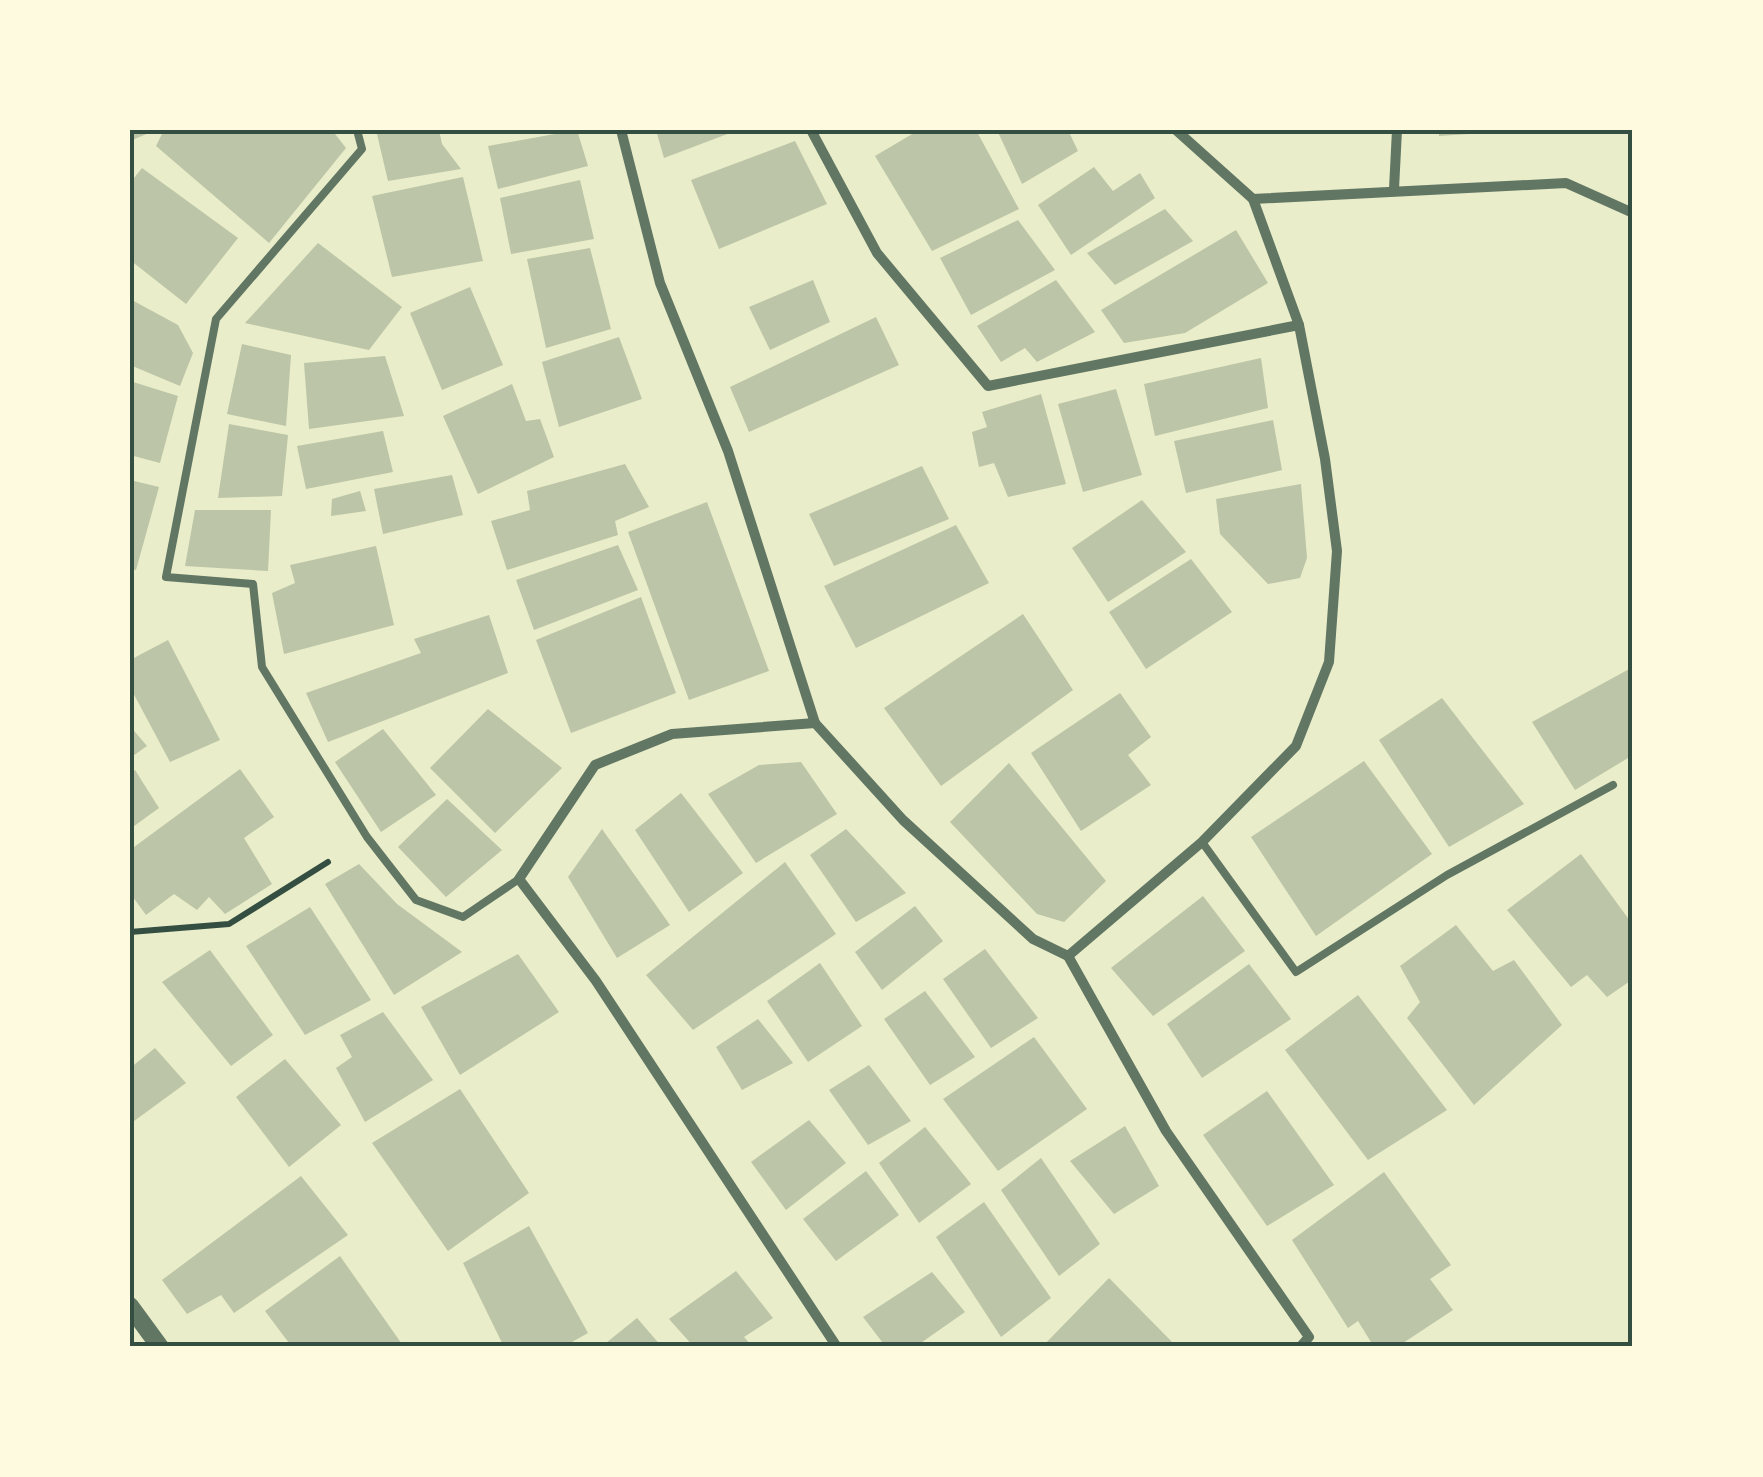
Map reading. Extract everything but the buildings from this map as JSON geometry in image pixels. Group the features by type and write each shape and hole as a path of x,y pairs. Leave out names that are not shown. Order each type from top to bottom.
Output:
{"street":[{"path":"621,130 660,284 728,451 815,723 903,820 1033,940 1068,956 1166,1131 1309,1337 1300,1347"},
{"path":"811,130 877,253 988,386 1299,324"},
{"path":"1068,956 1202,842 1296,746 1329,662 1337,551 1325,459 1299,324 1253,198 1176,130"},
{"path":"1394,189 1396,130"},
{"path":"1253,198 1566,183 1633,213"},
{"path":"815,723 672,734 596,766 519,879 596,980 837,1347"},
{"path":"130,1306 160,1347"}],"lane":[{"path":"357,130 362,149 216,320 166,576 252,584 262,667 367,837 416,900 463,916 519,879"},
{"path":"1202,842 1296,972 1446,875 1613,785"}],"path":[{"path":"130,932 230,924 367,837"}]}
